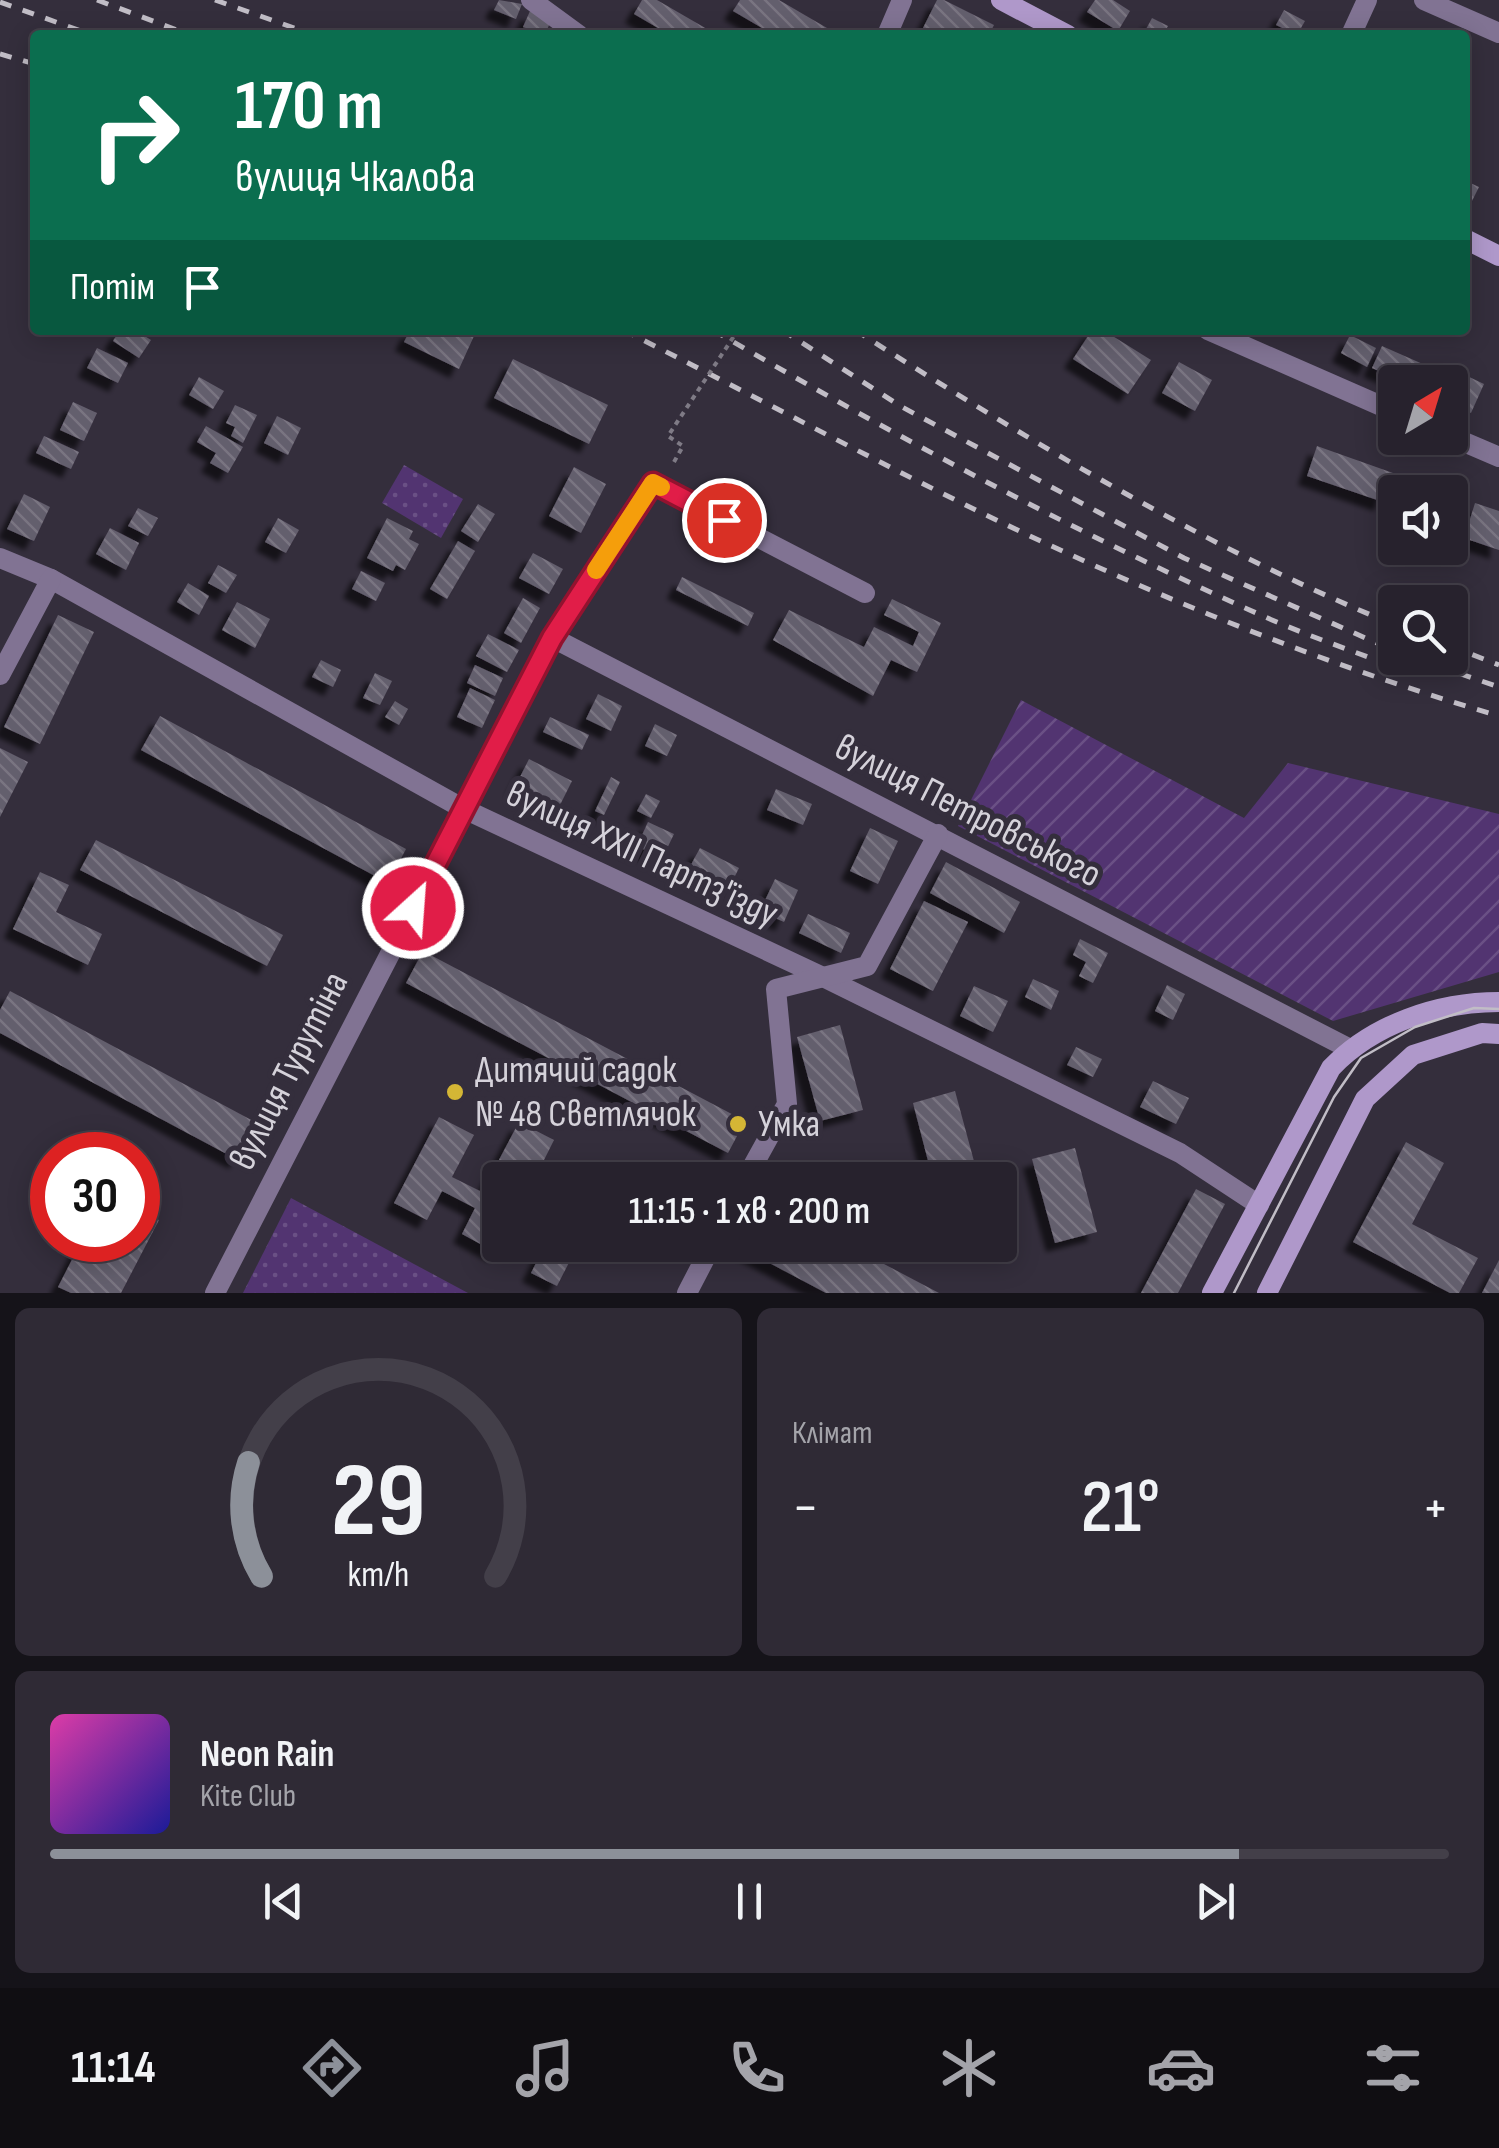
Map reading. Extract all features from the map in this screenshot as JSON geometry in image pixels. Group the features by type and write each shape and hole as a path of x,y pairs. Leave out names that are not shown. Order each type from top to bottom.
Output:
{"street":[{"path":"531,0 572,30"},
{"path":"889,30 902,0"},
{"path":"1001,0 1058,30"},
{"path":"1353,30 1367,0"},
{"path":"1424,0 1499,33"},
{"path":"1470,242 1499,256"},
{"path":"1219,335 1378,405"},
{"path":"1468,444 1499,457"},
{"name":"вулиця Турутіна","path":"214,1293 552,638 653,483 865,593"},
{"name":"вулиця XXII Партз'їзду","path":"0,558 51,580 462,808 821,976 1180,1152 1259,1205"},
{"path":"0,676 51,580"},
{"name":"вулиця Петровського","path":"552,638 1350,1048"},
{"path":"756,1162 787,1104 776,988 866,966 938,834"},
{"path":"1212,1293 1331,1068 1350,1048 1396,1022 1471,1002 1499,1002"},
{"path":"1267,1293 1365,1099 1413,1055 1482,1033 1499,1034"},
{"path":"687,1293 703,1262"}],"path":[{"path":"674,462 683,446 668,436 735,335"}],"shaded area":[{"path":"404,465 463,499 441,538 382,503"},
{"path":"1021,700 1244,818 1288,763 1499,814 1499,972 1333,1021 958,826"},
{"path":"291,1198 468,1293 243,1293"}],"building":[{"path":"499,0 522,4 516,19 494,10"},
{"path":"642,0 657,0 707,29 661,30 634,14"},
{"path":"740,0 779,0 830,30 765,30 733,11"},
{"path":"937,0 994,25 992,30 922,30"},
{"path":"1095,0 1113,0 1130,11 1119,30 1087,12"},
{"path":"1284,10 1305,21 1300,30 1276,25"},
{"path":"530,11 551,20 547,30 523,27"},
{"path":"1152,18 1168,26 1166,30 1146,30"},
{"path":"1470,183 1479,187 1470,205"},
{"path":"117,335 143,335 151,340 139,358 113,341"},
{"path":"408,335 474,336 459,369 404,342"},
{"path":"1089,335 1111,335 1151,360 1128,394 1073,359"},
{"path":"1350,335 1376,348 1367,367 1341,353"},
{"path":"1382,346 1425,365 1378,365 1378,371 1372,368"},
{"path":"97,348 128,363 118,383 87,368"},
{"path":"513,359 608,405 589,444 494,398"},
{"path":"1179,362 1212,380 1195,411 1162,393"},
{"path":"1468,376 1484,384 1471,413 1468,412"},
{"path":"199,377 224,391 213,409 189,395"},
{"path":"73,402 97,413 84,441 60,430"},
{"path":"235,405 257,415 243,443 231,436 235,427 226,423"},
{"path":"277,416 301,428 288,455 264,443"},
{"path":"206,426 243,447 228,473 210,463 216,453 197,442"},
{"path":"44,436 79,452 71,469 36,453"},
{"path":"1317,446 1393,473 1378,475 1378,500 1307,476"},
{"path":"574,467 606,484 581,533 549,516"},
{"path":"24,494 50,507 34,541 7,529"},
{"path":"1475,503 1499,511 1499,550 1468,539"},
{"path":"478,504 495,514 478,542 461,531"},
{"path":"138,508 158,518 148,536 128,526"},
{"path":"278,518 299,530 286,553 265,542"},
{"path":"387,518 413,531 409,539 419,544 405,570 396,565 393,571 367,558"},
{"path":"110,528 139,543 126,570 96,554"},
{"path":"458,541 475,551 447,599 430,589"},
{"path":"533,553 563,569 549,594 519,578"},
{"path":"218,565 237,575 226,593 208,583"},
{"path":"361,571 385,583 376,601 352,589"},
{"path":"682,577 754,613 748,626 676,590"},
{"path":"188,583 209,596 199,615 177,602"},
{"path":"523,598 540,608 521,643 504,633"},
{"path":"892,599 941,623 917,672 891,660 873,696 773,640 789,610 864,647 874,627 913,646 919,632 884,615"},
{"path":"237,602 270,619 255,648 222,630"},
{"path":"58,615 94,632 40,744 4,727"},
{"path":"488,634 519,650 507,672 476,656"},
{"path":"321,660 341,670 333,687 312,677"},
{"path":"475,665 503,678 495,696 467,683"},
{"path":"375,673 392,681 380,705 363,698"},
{"path":"470,688 495,700 482,728 457,717"},
{"path":"598,694 622,706 611,731 586,719"},
{"path":"395,701 408,709 399,725 385,717"},
{"path":"160,716 406,849 388,883 141,750"},
{"path":"550,717 589,735 582,750 543,732"},
{"path":"655,724 677,735 667,756 645,746"},
{"path":"0,748 28,762 0,817"},
{"path":"529,759 572,781 558,809 515,787"},
{"path":"611,777 620,782 604,815 595,811"},
{"path":"776,789 812,804 803,825 767,810"},
{"path":"646,794 660,801 651,818 637,811"},
{"path":"648,822 674,834 662,859 637,846"},
{"path":"870,828 898,841 878,884 850,871"},
{"path":"96,840 283,935 267,966 80,870"},
{"path":"700,848 739,868 727,892 687,872"},
{"path":"946,862 1020,902 1004,933 930,893"},
{"path":"40,872 69,885 56,912 102,934 88,965 13,929"},
{"path":"775,879 798,890 784,922 760,911"},
{"path":"924,901 968,922 933,991 890,969"},
{"path":"808,914 850,933 841,953 799,933"},
{"path":"1080,939 1108,953 1093,983 1079,976 1086,962 1073,955"},
{"path":"423,951 745,1121 728,1153 406,983"},
{"path":"1033,979 1059,991 1051,1010 1025,997"},
{"path":"1167,985 1185,994 1173,1020 1155,1011"},
{"path":"974,986 1008,1001 993,1032 960,1016"},
{"path":"10,991 257,1123 238,1160 0,1033 0,1010"},
{"path":"840,1025 863,1110 820,1121 797,1037"},
{"path":"1076,1047 1102,1059 1093,1077 1067,1065"},
{"path":"1153,1081 1189,1098 1176,1124 1140,1107"},
{"path":"955,1091 974,1162 928,1162 913,1103"},
{"path":"439,1117 474,1135 452,1177 482,1192 482,1245 462,1234 475,1208 442,1191 427,1220 394,1203"},
{"path":"519,1122 554,1140 543,1162 498,1162"},
{"path":"1406,1142 1444,1163 1412,1224 1478,1258 1459,1293 1450,1293 1353,1242"},
{"path":"1075,1148 1097,1232 1055,1243 1032,1159"},
{"path":"1196,1189 1225,1204 1178,1293 1141,1293"},
{"path":"1499,1260 1499,1293 1482,1293"},
{"path":"71,1262 137,1262 121,1293 71,1293 58,1287"},
{"path":"536,1262 569,1262 557,1286 531,1273"},
{"path":"767,1262 880,1262 939,1293 826,1293"}],"tram line":[{"path":"1234,1293 1334,1097 1361,1058 1415,1027 1474,1008 1499,1009"}],"railway":[{"path":"97,0 177,30"},
{"path":"215,0 300,30"},
{"path":"0,2 78,30"},
{"path":"0,54 30,63"},
{"path":"633,335 937,491 1108,572 1301,650 1499,716"},
{"path":"722,335 1058,519 1272,620 1378,661"},
{"path":"790,335 902,407 1184,558 1378,644"},
{"path":"863,335 1118,490 1254,561 1378,618"},
{"path":"1468,653 1499,665"},
{"path":"1464,675 1499,687"}],"slow traffic":[{"path":"596,570 653,483 661,487"}],"place":[{"name":"Дитячий садок № 48 Светлячок","path":"455,1092"},
{"name":"Умка","path":"738,1124"}],"route":[{"path":"413,908 552,638 653,483 724,520"}]}
